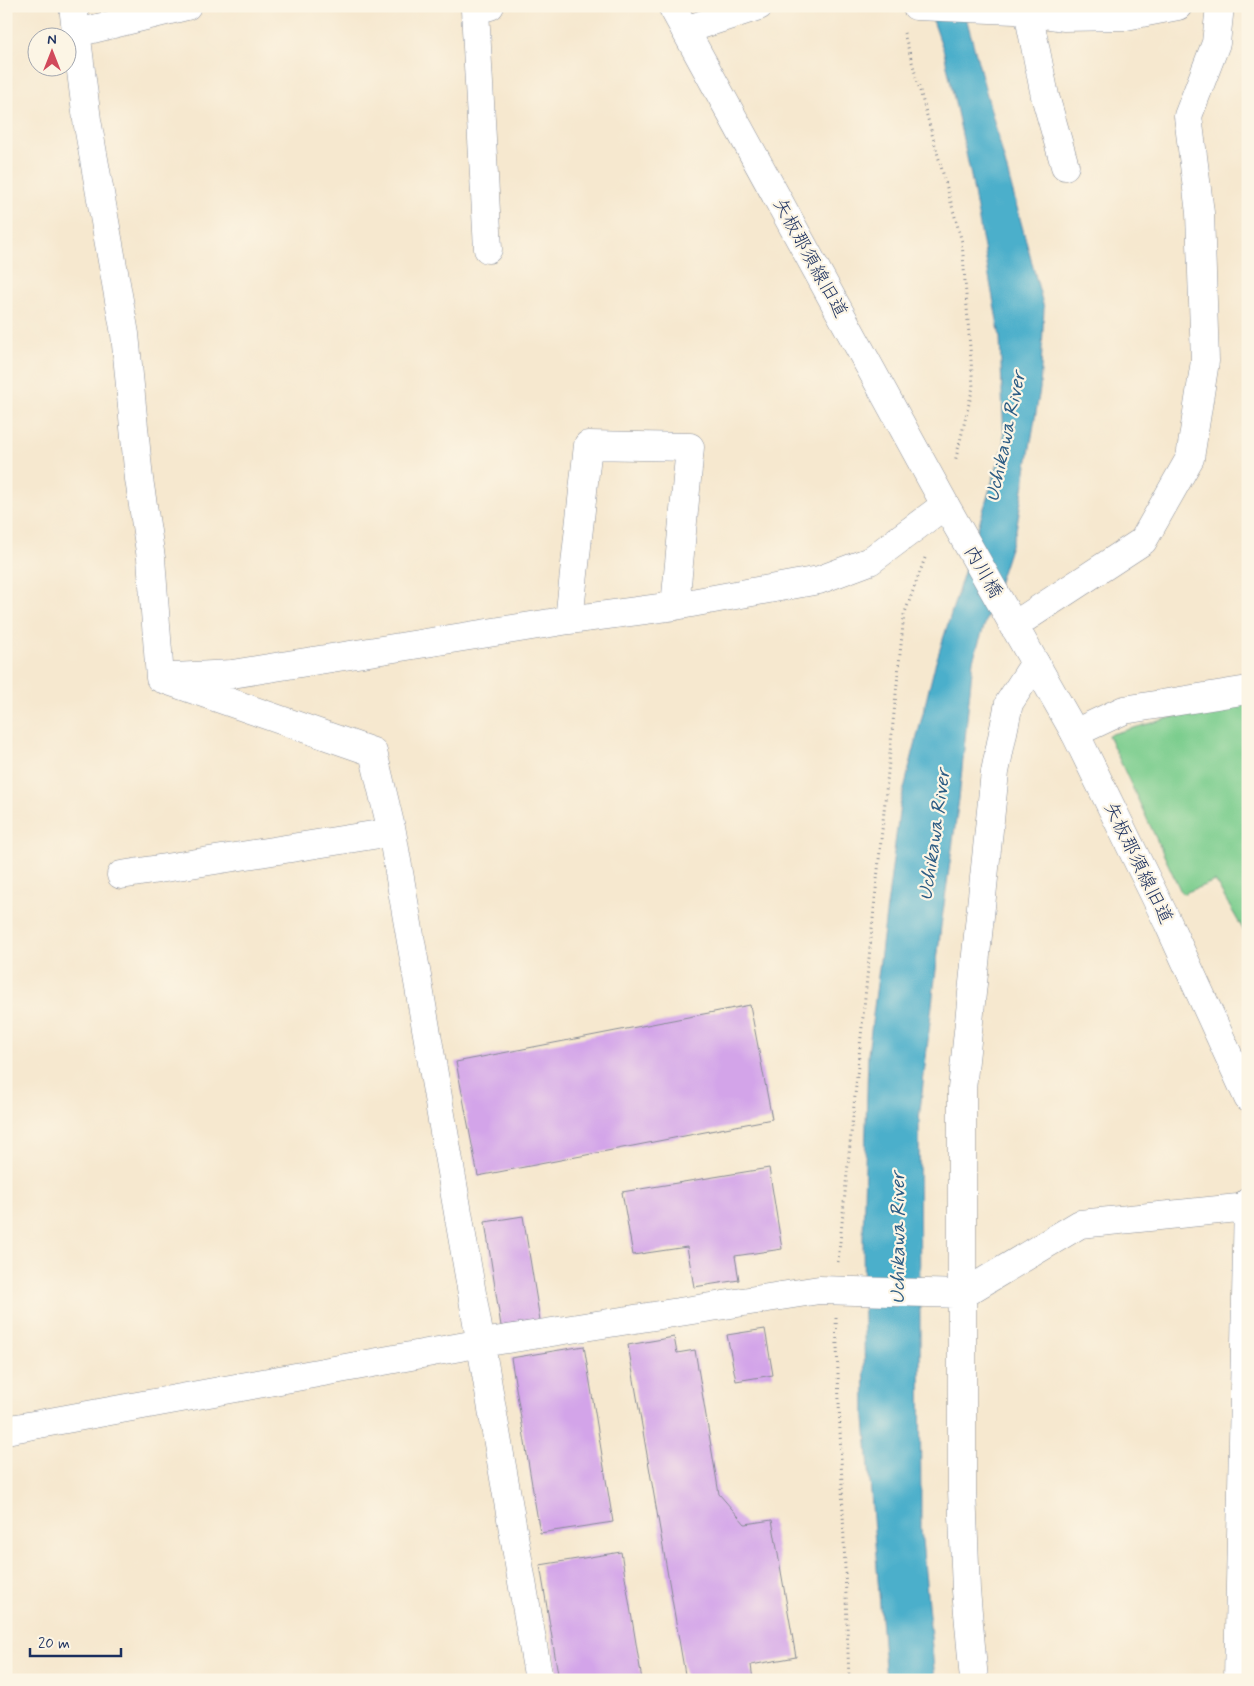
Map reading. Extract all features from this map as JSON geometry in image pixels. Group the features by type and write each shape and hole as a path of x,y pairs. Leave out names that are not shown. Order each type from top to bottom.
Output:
{"street":[{"path":"73,6 76,28"},
{"path":"78,33 187,6"},
{"path":"488,250 475,10 490,6"},
{"name":"矢板那須線旧道","path":"672,6 946,507"},
{"path":"685,30 759,6"},
{"path":"909,16 1024,10 1063,17 1126,16 1178,6"},
{"path":"1016,629 1143,541 1190,458 1205,361 1200,213 1188,116 1216,43 1220,6"},
{"path":"1024,10 1045,96 1065,166"},
{"path":"78,42 87,120 124,334 139,479 151,558 160,678"},
{"path":"569,620 588,445 690,447 675,606"},
{"path":"160,678 232,674 569,620 675,606 818,580 870,560 946,507"},
{"name":"内川橋","path":"946,507 1016,629"},
{"name":"矢板那須線旧道","path":"1016,629 1075,733 1168,923 1248,1098"},
{"path":"974,1680 966,1590 962,1490 962,1089 996,772 1009,703 1035,663"},
{"path":"160,678 373,752 392,832 539,1680"},
{"path":"1075,733 1124,710 1248,690"},
{"path":"121,875 392,832"},
{"path":"1238,1680 1243,1640 1248,1202"},
{"path":"6,1430 482,1343 819,1290 963,1294 1080,1224 1248,1207"}],"path":[{"path":"909,16 962,242 973,387 946,507"},
{"path":"849,1680 835,1291 904,615 928,551"}],"green space":[{"path":"1248,701 1248,938 1215,881 1182,894 1108,735 1210,707"}],"water":[{"name":"Uchikawa River","path":"928,6 963,6 1044,308 1040,389 1016,530 973,660 959,799 941,926 919,1119 921,1529 935,1680 886,1680 865,1419 863,1237 868,1054 900,805 935,665 1004,444 1000,337 971,176 944,52"}],"building":[{"path":"750,1005 772,1119 478,1176 456,1062"},
{"path":"769,1168 782,1249 735,1256 739,1280 694,1287 687,1247 633,1255 622,1192"},
{"path":"523,1216 540,1320 501,1326 485,1222"},
{"path":"765,1329 773,1375 736,1381 727,1335"},
{"path":"674,1337 677,1353 695,1350 719,1494 745,1524 772,1520 796,1657 751,1665 753,1680 686,1680 628,1345"},
{"path":"584,1346 613,1522 540,1533 511,1358"},
{"path":"621,1552 642,1680 559,1680 540,1565"}]}
